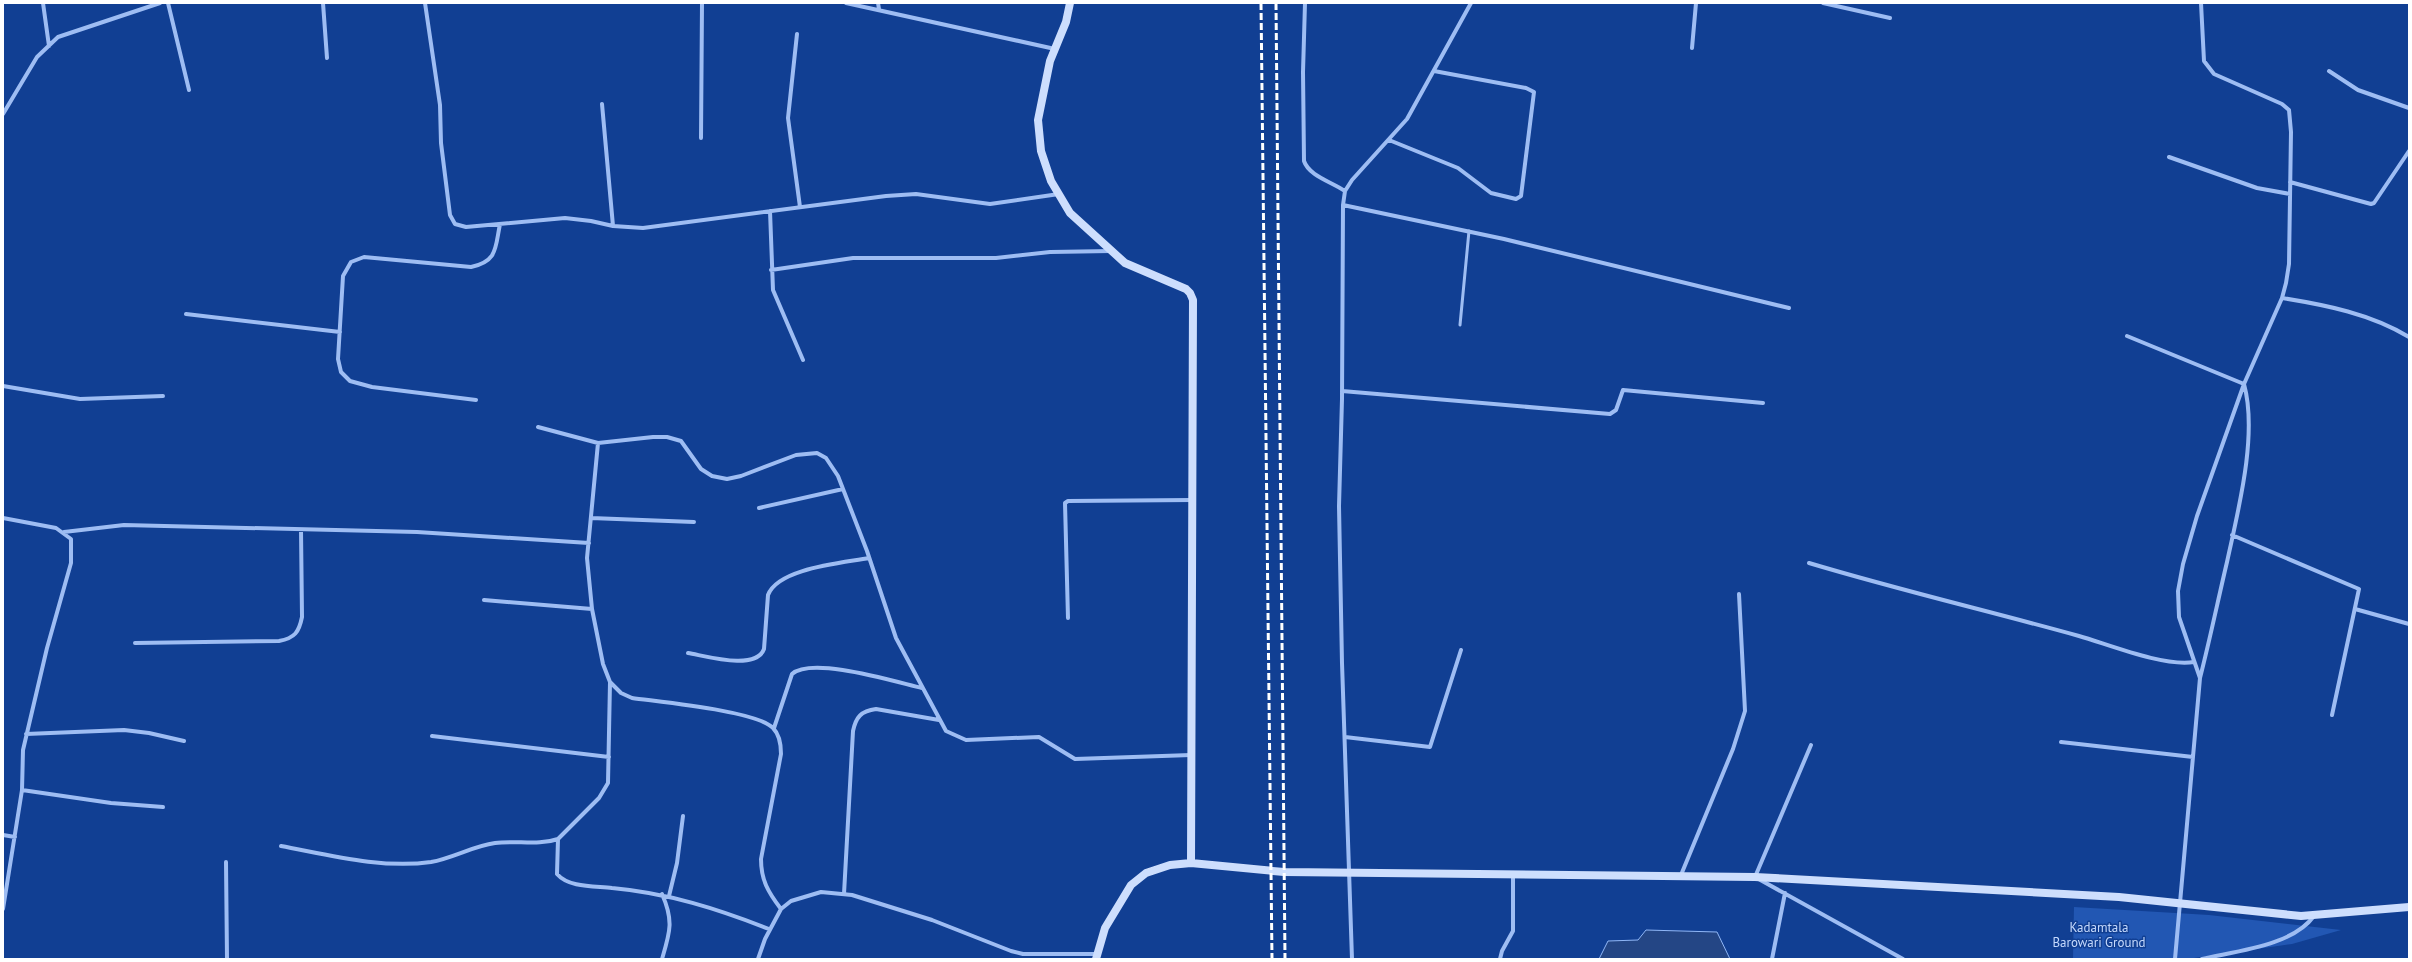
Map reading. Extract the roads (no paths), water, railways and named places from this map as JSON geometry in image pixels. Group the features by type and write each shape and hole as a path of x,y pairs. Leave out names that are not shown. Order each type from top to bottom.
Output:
{"street":[{"path":"42,3 49,46"},
{"path":"3,114 37,57 58,37 160,3"},
{"path":"168,3 188,90"},
{"path":"323,3 327,58"},
{"path":"425,3 440,105 441,143 450,215 454,224 466,227 565,218 591,221 612,226 643,228 677,225 770,210 879,197 916,194 990,204 1059,194"},
{"path":"701,138 702,3"},
{"path":"846,3 1055,48"},
{"path":"878,3 879,9"},
{"path":"1070,3 1066,22 1055,48 1043,89 1038,120 1041,152 1051,181 1070,213 1125,263 1190,293 1193,300 1191,863"},
{"path":"1305,3 1303,72 1304,161 1306,168 1312,173 1345,191"},
{"path":"1352,959 1339,506 1342,391 1343,205 1345,191 1352,180 1407,119 1471,3"},
{"path":"1692,48 1696,3"},
{"path":"1823,3 1890,18"},
{"path":"2200,678 2179,617 2178,591 2183,564 2197,516 2244,384 2282,298 2289,264 2291,126 2288,110 2282,104 2214,74 2208,68 2204,61 2201,3"},
{"path":"797,34 788,118 800,207"},
{"path":"1389,140 1458,168 1491,193 1516,199 1521,196 1534,92 1526,88 1434,71"},
{"path":"2329,71 2358,90 2409,108"},
{"path":"602,104 612,226"},
{"path":"2290,182 2371,204 2374,203 2409,151"},
{"path":"2169,157 2257,188 2290,194"},
{"path":"1343,205 1470,231 1789,308"},
{"path":"770,210 771,270 773,290 803,360"},
{"path":"476,400 372,387 350,381 341,372 338,358 344,276 351,262 364,257 471,267 485,264 494,255 500,224"},
{"path":"771,270 853,258 996,258 1050,252 1112,251"},
{"path":"2282,298 2319,304 2359,315 2409,337"},
{"path":"186,314 340,332"},
{"path":"2127,336 2244,384"},
{"path":"2174,959 2200,678 2241,493 2249,430 2248,400 2244,384"},
{"path":"3,386 80,399 163,396"},
{"path":"1342,391 1610,414 1616,410 1622,390 1763,403"},
{"path":"538,426 598,443 653,437 667,437 680,441 701,469 712,476 727,479 741,476 796,455 817,453 826,458 832,466 843,489 870,558 896,638 946,731 953,736 966,740 1039,737 1075,759 1191,755"},
{"path":"280,846 344,858 413,863 438,860 494,843 549,842 558,839 604,791 609,773 610,682 600,651 592,609 587,558 598,443"},
{"path":"759,508 843,489"},
{"path":"1068,618 1065,503 1068,501 1192,500"},
{"path":"3,518 56,528 64,532 71,539 71,563 23,750 22,790 3,910"},
{"path":"591,518 694,522"},
{"path":"64,532 124,525 417,532 588,543"},
{"path":"135,642 279,641 294,637 300,629 302,617 301,530"},
{"path":"2232,535 2357,587 2359,591 2332,715"},
{"path":"688,653 726,660 755,660 762,655 764,649 768,595 774,584 793,574 870,558"},
{"path":"1809,564 1905,592 2173,662 2194,662"},
{"path":"1680,875 1733,749 1745,711 1739,594"},
{"path":"484,600 592,609"},
{"path":"2355,608 2409,624"},
{"path":"1345,736 1430,747 1461,650"},
{"path":"774,728 792,674 806,667 862,674 922,688"},
{"path":"610,682 621,693 632,698 748,716 774,728 779,739 781,754 761,858 761,869 766,889 781,909"},
{"path":"844,894 853,731 855,721 866,710 876,709 939,720"},
{"path":"26,734 124,730 149,733 184,741"},
{"path":"432,736 609,757"},
{"path":"2061,742 2193,757"},
{"path":"1755,877 1811,745"},
{"path":"22,790 111,803 162,807"},
{"path":"669,896 677,863 683,816"},
{"path":"3,834 15,837"},
{"path":"558,839 557,874 562,880 576,884 662,894 712,907 770,929"},
{"path":"226,862 227,959"},
{"path":"758,959 770,929 781,909 791,901 821,892 844,894 932,920 1011,951 1023,954 1097,956 1105,928 1131,885 1146,873 1170,865 1191,863 1284,872 1680,875 1755,877 2119,897 2301,916 2409,907"},
{"path":"3,874 9,875"},
{"path":"1500,959 1502,951 1513,931 1513,874"},
{"path":"1755,877 1902,959"},
{"path":"1772,959 1785,893"},
{"path":"662,894 668,906 671,925 662,959"},
{"path":"2202,959 2290,937 2306,928 2315,915"}],"lane":[{"path":"1460,324 1470,231"}],"railway":[{"path":"1261,3 1272,959"},
{"path":"1276,3 1285,959"}],"park label":[{"name":"Kadamtala Barowari Ground","path":"2099,934"}]}
